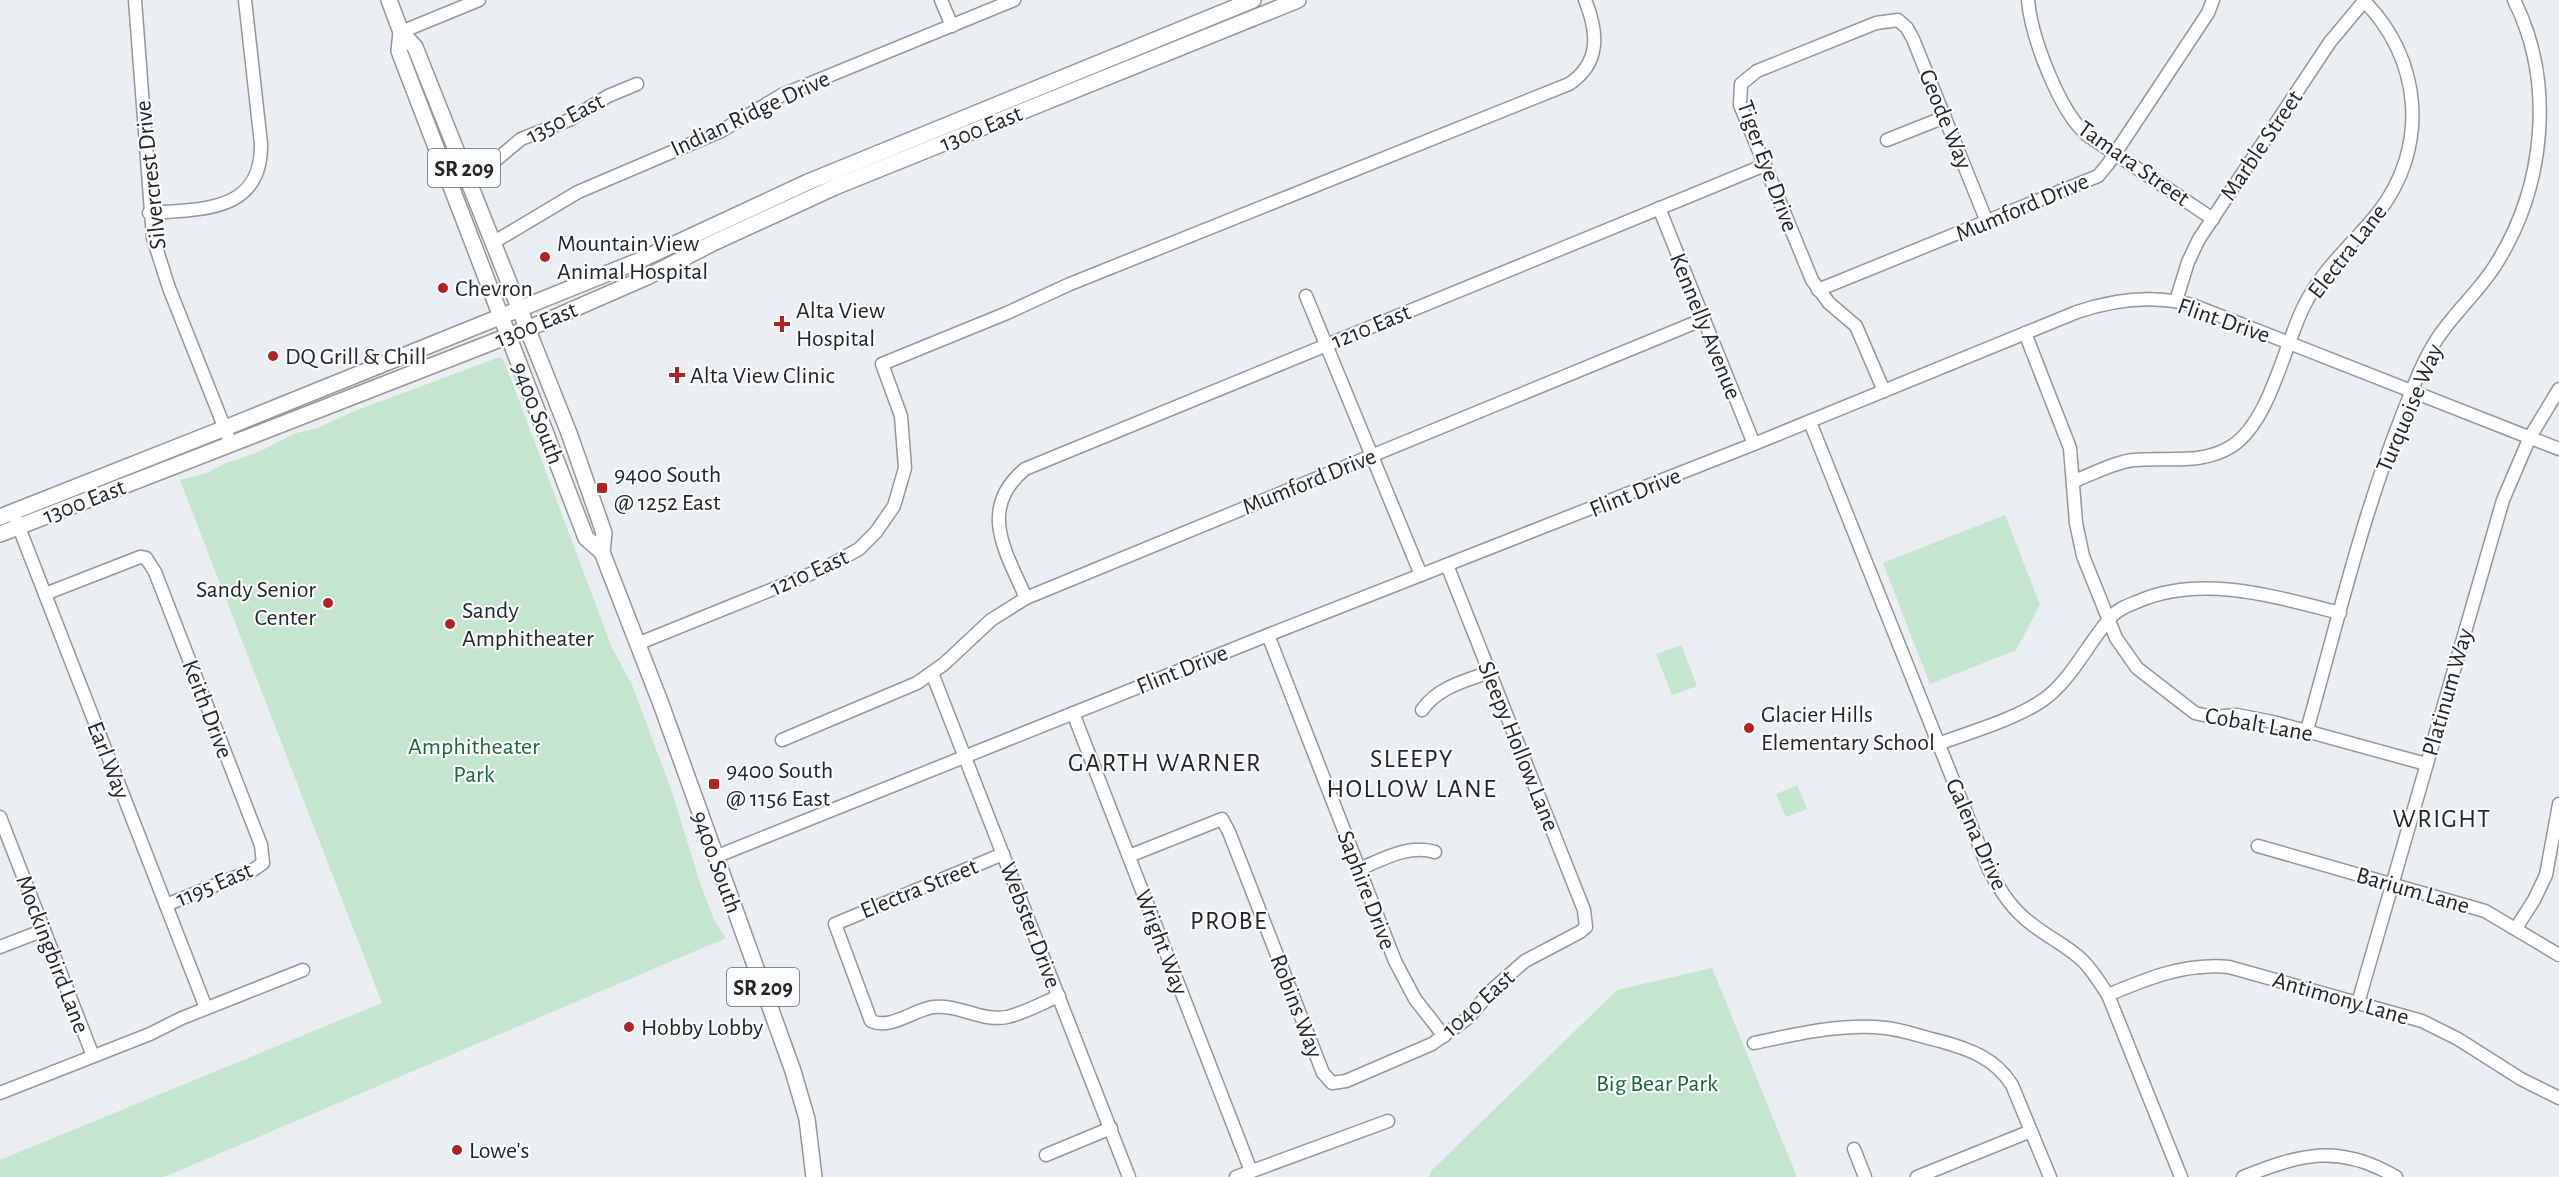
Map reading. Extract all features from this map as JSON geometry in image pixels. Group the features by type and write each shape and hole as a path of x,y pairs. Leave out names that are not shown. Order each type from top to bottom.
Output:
{"main road":[{"name":"9400 South","path":"389,0 401,32 415,47 569,433 604,532 602,552 793,1071 807,1119 814,1177"},
{"name":"1300 East","path":"6,514 638,261 807,182 1253,0"},
{"name":"1300 East","path":"0,534 529,328 647,278 713,243 835,187 1298,0"},
{"name":"9400 South","path":"401,32 399,51 586,538 602,552"}],"street":[{"name":"Silvercrest Drive","path":"135,0 149,213 153,238 163,274 231,444"},
{"path":"149,213 224,205 243,193 258,173 261,144 245,0"},
{"path":"401,32 479,0"},
{"path":"941,0 952,26"},
{"name":"Indian Ridge Drive","path":"494,242 578,192 721,131 782,95 1014,0"},
{"name":"1210 East","path":"637,644 825,568 859,549 876,532 894,506 905,468 901,416 882,364 1007,313 1063,286 1569,84 1584,71 1594,52 1594,26 1585,0"},
{"name":"Tamara Street","path":"2028,0 2033,30 2068,114 2086,135 2213,219"},
{"name":"Mumford Drive","path":"1818,290 2098,176 2208,13 2213,0"},
{"name":"Marble Street","path":"2176,301 2188,262 2213,219 2330,42 2364,0"},
{"name":"Electra Lane","path":"2074,481 2126,461 2206,457 2232,446 2244,437 2261,412 2302,308 2321,277 2389,198 2399,180 2410,146 2413,101 2409,76 2390,32 2364,0"},
{"name":"Turquoise Way","path":"2307,730 2380,474 2422,364 2437,339 2497,263 2524,208 2533,177 2540,111 2536,68 2514,0"},
{"name":"Geode Way","path":"1898,20 1907,28 1913,39 1987,222"},
{"name":"Tiger Eye Drive","path":"1884,391 1857,326 1829,303 1818,290 1807,269 1740,105 1741,84 1757,71 1876,23 1898,20"},
{"name":"1350 East","path":"470,182 521,139 569,120 608,96 637,84"},
{"path":"1887,140 1945,117"},
{"name":"1210 East","path":"1026,598 998,532 998,512 1007,489 1014,478 1025,469 1765,165"},
{"name":"Kennelly Avenue","path":"1659,208 1754,444"},
{"path":"1306,296 1421,575"},
{"name":"Flint Drive","path":"716,857 1268,635 1810,422 2077,312 2115,301 2154,299 2176,301 2289,342 2559,449"},
{"name":"Mumford Drive","path":"782,740 900,691 932,673 991,620 1026,598 1704,319"},
{"name":"Cobalt Lane","path":"2025,333 2070,448 2079,539 2108,621 2116,638 2137,668 2195,713 2212,717 2249,717 2307,730 2426,764"},
{"name":"Platinum Way","path":"2358,1004 2493,529 2530,437 2559,389"},
{"name":"Galena Drive","path":"1810,422 1981,850 2000,890 2014,909 2033,925 2068,948 2095,974 2108,995 2181,1177"},
{"name":"Earl Way","path":"6,514 19,527 206,1008"},
{"name":"Keith Drive","path":"45,594 134,559 146,558 150,561 261,845 263,863"},
{"name":"Sleepy Hollow Lane","path":"1448,565 1580,900 1586,927"},
{"path":"1938,744 2024,710 2045,699 2062,682 2108,621 2120,609 2163,592 2191,589 2273,596 2340,613"},
{"name":"Saphire Drive","path":"1268,635 1404,981 1444,1036"},
{"path":"1422,710 1430,699 1442,690 1490,672"},
{"name":"Webster Drive","path":"932,673 1129,1177"},
{"name":"Wright Way","path":"1073,713 1251,1171"},
{"path":"2516,928 2534,900 2546,875 2559,804"},
{"name":"Mockingbird Lane","path":"0,817 93,1056"},
{"name":"Robins Way","path":"1129,856 1222,819 1323,1073 1332,1083"},
{"name":"Barium Lane","path":"2258,846 2485,911 2559,955"},
{"path":"1359,869 1410,849 1423,848 1435,852"},
{"name":"Electra Street","path":"1003,854 835,924 871,1021 885,1024 915,1012 941,1007 985,1017 1006,1017 1059,996"},
{"name":"1195 East","path":"166,905 248,872 263,863"},
{"name":"1040 East","path":"1332,1083 1346,1081 1402,1058 1444,1036 1468,1018 1492,990 1525,961 1586,927"},
{"path":"0,947 44,930"},
{"name":"Antimony Lane","path":"2108,995 2173,970 2210,965 2247,971 2422,1021 2458,1039 2536,1088 2559,1098"},
{"path":"0,1093 303,970"},
{"path":"1754,1043 1826,1029 1887,1028 1954,1045 1985,1057 2006,1075 2050,1177"},
{"path":"1236,1177 1388,1121"},
{"path":"1046,1155 1111,1128"},
{"path":"1917,1177 2031,1131"},
{"path":"1854,1149 1865,1177"},
{"path":"2243,1177 2296,1157 2330,1154 2366,1161 2396,1177"}],"green space":[{"name":"Amphitheater Park","path":"501,358 505,363 612,648 632,685 672,792 714,920 726,938 164,1177 0,1177 0,1160 382,1003 180,480 207,473 226,463 259,452 296,433 318,428 352,412"},
{"path":"2005,515 2040,605 2016,650 1930,684 1883,563"},
{"path":"1681,645 1697,686 1672,695 1656,654"},
{"path":"1797,785 1807,809 1786,817 1776,794"},
{"name":"Big Bear Park","path":"1712,968 1797,1177 1429,1177 1431,1171 1617,990"}],"place":[{"name":"Mountain View Animal Hospital","path":"545,257"},
{"name":"Chevron","path":"443,288"},
{"name":"Alta View Hospital","path":"782,324"},
{"name":"DQ Grill & Chill","path":"273,356"},
{"name":"Alta View Clinic","path":"677,375"},
{"name":"9400 South @ 1252 East","path":"602,488"},
{"name":"Sandy Senior Center","path":"328,603"},
{"name":"Sandy Amphitheater","path":"450,624"},
{"name":"Glacier Hills Elementary School","path":"1749,728"},
{"name":"9400 South @ 1156 East","path":"714,784"},
{"name":"Hobby Lobby","path":"629,1027"},
{"name":"Lowe's","path":"457,1150"}],"district":[{"name":"GARTH WARNER","path":"1165,762"},
{"name":"SLEEPY HOLLOW LANE","path":"1412,773"},
{"name":"WRIGHT","path":"2442,818"},
{"name":"PROBE","path":"1229,920"}]}
